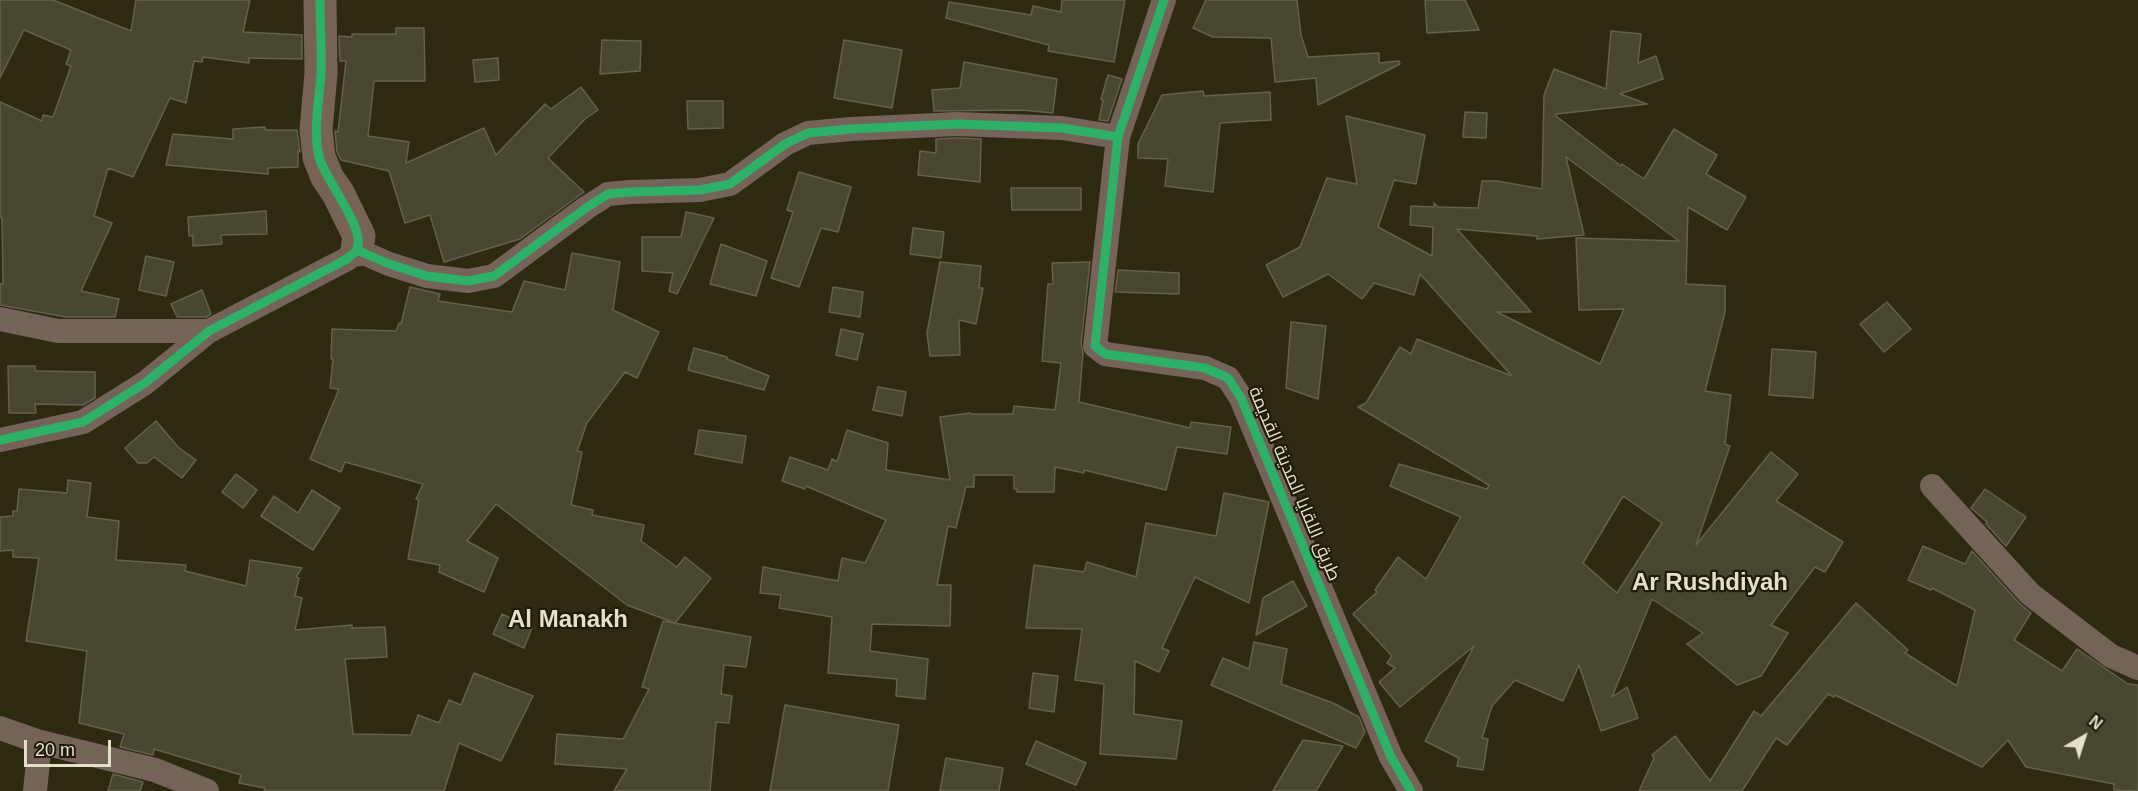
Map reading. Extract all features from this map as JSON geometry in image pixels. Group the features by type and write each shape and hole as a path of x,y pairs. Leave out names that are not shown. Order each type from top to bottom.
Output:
{"street":[{"path":"0,440 83,422 145,383 209,331 347,259 357,250 359,236 338,193 327,177 319,157 316,130 321,73 320,0"},
{"name":"طريق اللقايا المدينة القديمة","path":"1164,0 1118,137 1095,346 1105,354 1205,368 1228,378 1241,398 1391,757 1411,791"},
{"path":"357,250 389,264 427,276 468,281 494,276 608,194 700,190 730,184 785,144 808,133 957,124 1062,128 1118,137"},
{"path":"0,319 58,331 209,331"},
{"path":"1932,486 2030,594 2111,656 2138,668"},
{"path":"0,728 40,742 155,770 207,791"},
{"path":"35,791 40,742"}],"building":[{"path":"0,0 53,0 131,31 136,0 250,0 243,32 302,35 302,59 249,58 249,63 203,57 202,62 194,61 186,103 170,98 133,177 108,168 94,216 112,223 81,291 119,299 115,317 66,317 0,305 0,284 3,284 2,218 0,217 0,102 42,121 43,115 53,117 71,66 66,64 71,50 24,30 0,78"},
{"path":"1062,0 1125,0 1114,62 1048,51 1049,45 946,18 949,2 1031,15 1033,6 1061,12"},
{"path":"1206,0 1297,0 1301,35 1308,57 1379,53 1379,63 1399,61 1400,64 1318,105 1316,78 1275,82 1271,38 1213,37 1193,28"},
{"path":"1425,0 1465,0 1479,30 1427,33"},
{"path":"396,28 424,28 425,81 374,81 368,136 409,142 406,163 484,128 496,155 545,104 551,109 581,87 598,110 585,119 548,158 584,192 520,239 444,262 430,215 405,223 389,171 341,160 337,152 335,131 338,132 346,61 340,61 339,36 396,34"},
{"path":"1611,31 1641,34 1638,63 1656,56 1663,79 1620,94 1647,104 1556,114 1556,116 1621,166 1622,164 1644,179 1674,129 1717,155 1706,174 1746,197 1727,230 1688,207 1686,284 1725,286 1725,312 1705,391 1731,395 1725,444 1730,446 1696,545 1771,452 1798,474 1776,501 1843,542 1825,572 1815,567 1771,625 1788,633 1761,676 1737,685 1687,644 1703,633 1652,599 1612,697 1627,687 1638,718 1601,731 1579,665 1563,701 1515,680 1492,706 1482,738 1488,739 1483,770 1457,766 1459,758 1425,741 1474,646 1400,707 1379,682 1395,668 1387,663 1392,656 1353,614 1377,592 1375,590 1398,557 1426,579 1461,517 1390,486 1399,464 1487,489 1489,485 1358,407 1366,403 1400,347 1411,354 1417,339 1512,376 1420,274 1414,295 1374,283 1362,299 1328,274 1283,297 1266,265 1300,247 1327,178 1357,184 1346,116 1425,135 1416,184 1394,180 1378,227 1432,256 1433,227 1410,225 1411,206 1434,207 1434,203 1438,207 1478,208 1482,181 1497,181 1542,189 1544,95 1554,69 1606,89","holes":["1566,157 1679,241 1576,238 1579,310 1624,309 1600,364 1497,312 1531,312 1457,229 1537,236 1537,239 1584,235","1623,496 1662,523 1617,593 1583,563"]},
{"path":"602,40 641,41 640,71 600,74"},
{"path":"844,40 902,50 892,108 834,98"},
{"path":"498,58 499,80 475,82 473,60"},
{"path":"964,62 1057,79 1053,113 1022,110 934,111 932,90 960,88"},
{"path":"1108,75 1122,79 1108,121 1099,120 1103,100 1101,99"},
{"path":"1203,91 1204,96 1270,92 1271,120 1220,123 1213,192 1165,186 1168,159 1138,158 1138,144 1162,95"},
{"path":"687,101 723,101 723,128 688,129"},
{"path":"1465,112 1487,113 1486,138 1463,137"},
{"path":"265,127 265,130 297,130 300,152 298,151 298,167 268,168 268,174 166,165 173,134 233,139 233,129"},
{"path":"936,139 981,139 980,182 918,175 920,151 936,153"},
{"path":"799,172 851,187 838,232 821,228 799,287 771,278 793,212 787,210"},
{"path":"1011,188 1081,188 1081,210 1012,210"},
{"path":"266,211 267,234 221,235 222,244 193,246 193,236 189,236 188,217"},
{"path":"686,212 714,218 677,294 669,291 673,273 642,271 642,237 681,237"},
{"path":"913,228 944,232 941,258 910,254"},
{"path":"721,244 767,261 756,296 710,284"},
{"path":"572,253 620,262 613,310 659,332 637,378 625,372 587,423 577,451 582,452 571,505 593,510 592,515 644,525 641,541 677,567 685,557 711,578 675,623 627,605 496,504 467,541 498,558 484,592 439,572 440,565 408,559 419,500 416,499 423,484 345,462 341,472 310,459 339,389 330,388 333,359 331,359 332,329 396,331 399,323 401,324 410,287 440,294 438,301 512,312 524,281 565,290"},
{"path":"146,256 174,262 166,296 139,290"},
{"path":"940,262 981,266 979,288 983,288 976,324 959,320 960,355 930,356 927,333"},
{"path":"1090,262 1081,344 1083,353 1079,402 1190,428 1191,422 1231,427 1227,454 1177,447 1166,490 1084,470 1084,473 1055,467 1054,492 1017,492 1017,489 1014,489 1014,475 974,475 974,487 966,487 956,528 948,526 937,585 951,585 950,626 872,624 870,651 928,659 925,699 896,696 897,679 828,673 832,617 779,608 781,595 760,593 763,567 838,581 842,558 865,563 886,520 806,486 805,489 782,481 790,457 828,470 832,459 837,462 847,430 888,443 886,470 950,480 940,417 970,413 1013,414 1014,406 1055,410 1061,363 1042,361 1048,284 1053,284 1052,263"},
{"path":"1118,270 1179,273 1179,294 1115,292"},
{"path":"833,287 863,292 860,317 829,312"},
{"path":"202,290 211,314 206,317 177,317 171,304"},
{"path":"1887,302 1911,329 1884,352 1860,324"},
{"path":"1291,322 1326,326 1318,399 1286,388"},
{"path":"841,329 863,334 857,360 836,355"},
{"path":"694,348 727,357 727,359 769,376 764,390 688,370"},
{"path":"1772,349 1816,352 1813,398 1769,395"},
{"path":"8,366 35,366 35,371 95,372 95,398 83,405 35,404 36,413 9,413"},
{"path":"878,387 906,392 902,416 873,410"},
{"path":"156,421 178,447 196,460 182,478 154,457 147,463 138,463 125,448"},
{"path":"699,430 746,436 742,463 695,454"},
{"path":"236,474 257,490 243,508 222,492"},
{"path":"68,480 91,483 87,517 119,521 116,560 186,565 185,571 246,586 250,560 302,568 296,577 299,578 295,596 302,598 295,630 352,625 352,628 385,627 387,657 345,659 353,734 411,735 418,715 439,723 449,700 461,705 474,673 533,696 501,761 459,743 444,791 264,791 265,788 239,783 241,775 154,749 153,755 120,747 124,734 79,723 87,651 26,641 39,558 13,557 13,550 0,551 0,517 13,516 13,511 17,511 19,489 67,493"},
{"path":"1985,489 2026,517 2006,546 1986,524 1987,522 1971,508"},
{"path":"312,490 340,508 313,550 261,516 274,496 298,513"},
{"path":"1224,493 1269,502 1249,603 1195,577 1162,648 1169,651 1159,672 1135,661 1134,714 1182,721 1176,759 1100,754 1104,684 1075,680 1082,629 1026,628 1034,565 1084,572 1087,562 1136,577 1146,523 1216,536"},
{"path":"1923,546 1965,564 1972,551 2031,613 2014,640 2062,671 2077,649 2128,684 2138,685 2138,791 2114,790 2114,784 2026,767 2008,740 1982,767 1835,695 1834,697 1828,694 1787,745 1776,738 1742,791 1639,791 1654,758 1652,755 1675,736 1710,781 1754,711 1761,716 1856,603 1908,650 1905,653 1957,686 1975,610 1932,588 1931,590 1908,580"},
{"path":"1293,581 1307,606 1256,635 1263,598"},
{"path":"502,614 532,628 524,648 493,634"},
{"path":"663,621 751,637 746,667 724,665 721,694 732,696 729,723 716,722 710,791 614,791 627,769 555,764 557,734 623,739 649,689 642,687"},
{"path":"1254,642 1287,649 1281,684 1333,703 1359,717 1365,732 1356,748 1211,685 1223,658 1249,669"},
{"path":"1033,673 1058,676 1054,712 1029,708"},
{"path":"785,705 899,725 888,791 770,791"},
{"path":"1303,740 1343,746 1316,791 1273,791"},
{"path":"1036,741 1086,763 1076,785 1026,764"},
{"path":"946,758 1003,768 999,791 940,791"},
{"path":"113,774 143,782 140,791 108,791"}],"cycle path":[{"path":"0,440 83,422 145,383 209,331 347,259 357,249 356,229 323,167 317,147 316,126 321,74 320,0"},
{"path":"1164,0 1118,137 1095,346 1105,354 1205,368 1228,378 1241,398 1391,757 1411,791"},
{"path":"357,250 389,264 427,276 468,281 494,276 608,194 700,190 730,184 785,144 808,133 957,124 1062,128 1118,137"}],"district":[{"name":"Ar Rushdiyah","path":"1710,583"},
{"name":"Al Manakh","path":"568,620"}]}
